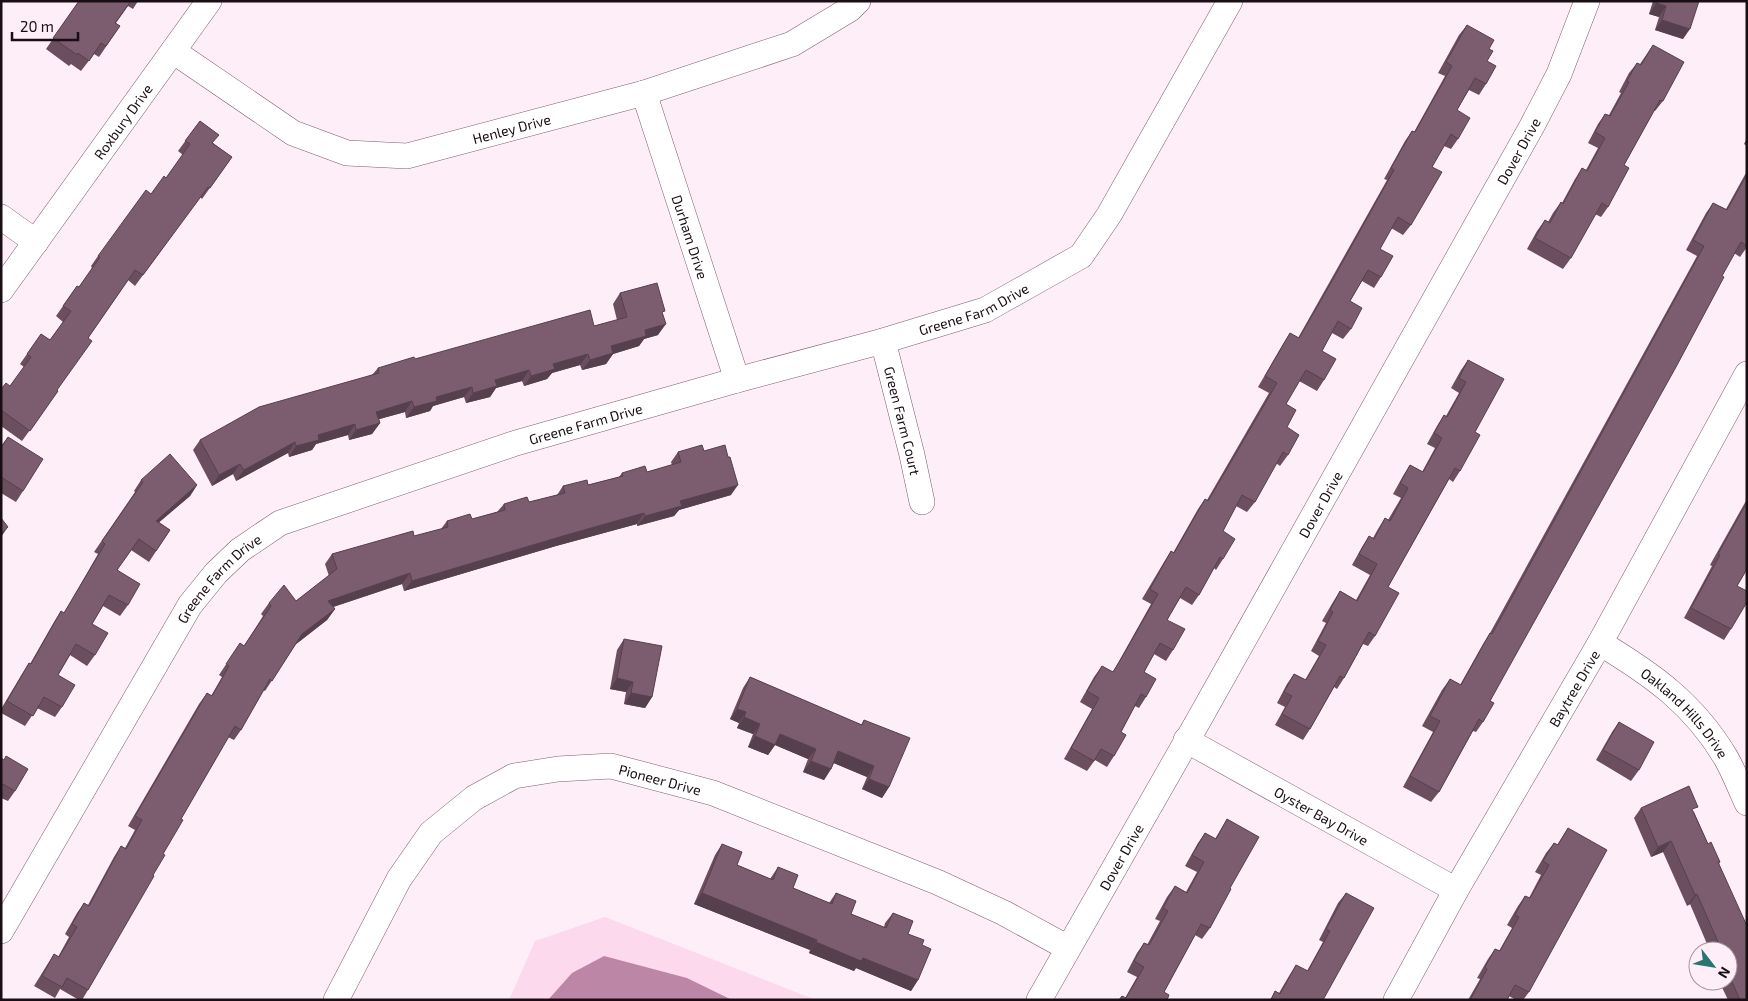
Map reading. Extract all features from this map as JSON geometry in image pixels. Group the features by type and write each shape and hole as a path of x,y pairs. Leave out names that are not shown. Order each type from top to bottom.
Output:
{"street":[{"name":"Roxbury Drive","path":"1,290 209,1"},
{"name":"Henley Drive","path":"173,51 293,133 347,153 407,156 644,93 792,44 850,9 858,1"},
{"name":"Greene Farm Drive","path":"1,930 190,605 216,573 240,550 280,523 516,443 737,380 883,341 985,310 1081,256 1109,215 1230,1"},
{"name":"Dover Drive","path":"1039,1000 1532,126 1559,74 1586,1"},
{"name":"Durham Drive","path":"644,93 737,380"},
{"path":"1,218 36,242"},
{"name":"Green Farm Court","path":"883,341 922,502"},
{"name":"Baytree Drive","path":"1396,1000 1456,890 1600,643 1747,374"},
{"name":"Oakland Hills Drive","path":"1600,643 1624,657 1670,690 1699,719 1727,759 1747,803"},
{"name":"Oyster Bay Drive","path":"1186,740 1456,890"},
{"name":"Pioneer Drive","path":"336,1000 399,879 431,833 474,798 514,776 558,769 611,766 713,793 937,882 1004,913 1068,948"}],"shaded area":[{"path":"605,917 816,1000 509,1000 535,941"},
{"path":"604,956 687,978 732,1000 548,1000 572,973"}],"building":[{"path":"79,1 131,1 115,23 120,26 106,46 101,43 89,61 53,38"},
{"path":"1657,1 1699,1 1690,29 1662,20 1666,6 1656,3"},
{"path":"1467,25 1494,40 1489,49 1493,51 1487,61 1496,66 1486,84 1475,78 1457,110 1470,118 1458,139 1451,134 1432,167 1442,172 1411,225 1398,217 1380,249 1393,256 1381,277 1368,270 1350,301 1362,308 1351,329 1338,321 1322,351 1336,359 1324,380 1306,370 1286,404 1296,410 1287,427 1299,435 1288,455 1283,452 1255,502 1242,495 1223,531 1235,539 1223,559 1220,557 1199,595 1186,587 1167,620 1185,629 1173,650 1160,643 1144,672 1156,679 1146,697 1141,694 1121,732 1126,735 1114,756 1101,749 1094,761 1071,748 1099,698 1087,691 1102,666 1113,672 1121,659 1158,594 1150,589 1171,551 1174,553 1205,499 1208,501 1277,383 1265,376 1290,333 1299,338 1328,288 1394,170 1391,168 1412,131 1415,132 1452,66 1446,62"},
{"path":"1653,45 1684,62 1663,101 1660,100 1624,165 1629,168 1608,207 1602,203 1571,258 1535,238 1545,220 1550,223 1561,202 1563,204 1582,168 1587,171 1605,138 1595,132 1605,114 1610,116 1637,63 1641,65"},
{"path":"200,121 219,135 212,143 232,157 143,275 135,270 88,338 92,341 30,431 1,410 1,389 6,383 10,386 31,357 27,354 41,334 50,340 71,311 63,306 77,286 79,287 100,257 98,256 146,190 151,194 164,176 166,178 190,144 185,141"},
{"path":"1747,174 1747,246 1741,242 1676,367 1490,701 1494,703 1483,722 1479,719 1439,792 1410,776 1440,721 1430,716 1450,679 1461,685 1490,633 1492,634 1704,246 1693,240 1713,203 1727,210"},
{"path":"657,283 665,311 662,312 666,324 645,330 646,336 611,346 613,353 590,360 588,354 553,364 555,369 531,376 529,370 495,380 497,386 473,393 472,387 436,397 437,401 414,407 412,401 376,412 380,423 356,430 355,424 318,435 319,440 296,446 295,442 244,470 240,464 219,475 200,440 259,407 379,373 378,368 414,357 415,359 590,310 594,326 627,317 620,293"},
{"path":"1468,360 1504,379 1475,432 1480,435 1460,471 1455,468 1388,587 1399,593 1375,636 1369,632 1344,678 1340,676 1310,729 1282,714 1292,696 1284,692 1294,674 1306,680 1326,645 1318,641 1333,612 1330,610 1340,591 1357,601 1377,564 1359,554 1369,536 1374,539 1385,518 1390,521 1408,488 1400,483 1410,465 1423,472 1442,438 1434,433 1444,415 1447,417 1466,382 1459,378"},
{"path":"8,437 43,459 23,491 1,477 1,448"},
{"path":"702,445 704,451 725,445 738,485 680,501 682,506 645,516 644,513 412,581 410,573 328,601 335,609 302,634 272,681 270,679 241,730 235,726 181,819 183,820 163,854 165,855 154,876 88,990 67,978 62,987 42,976 54,954 59,957 77,927 72,924 84,903 89,906 121,846 126,849 142,820 135,816 207,693 212,696 229,666 226,664 240,643 244,646 271,606 269,603 284,585 296,601 337,569 332,554 413,531 414,536 448,527 447,521 470,514 472,519 505,510 504,504 527,497 529,502 565,493 563,486 587,480 588,485 623,476 622,473 645,466 647,472 681,462 678,452"},
{"path":"170,454 197,485 156,521 170,530 156,551 139,539 117,570 140,584 128,605 109,595 92,624 108,633 95,655 76,644 58,675 75,685 62,707 44,697 33,716 7,701 29,663 31,664 61,611 64,613 105,544 102,541 143,482 141,480"},
{"path":"1747,502 1747,569 1737,586 1747,591 1747,602 1731,629 1691,608"},
{"path":"1,518 8,527 1,533"},
{"path":"624,639 662,646 652,697 631,693 633,682 617,678"},
{"path":"750,677 862,725 864,720 910,738 889,787 869,779 874,766 838,751 831,769 811,761 816,749 780,734 775,745 755,736 760,724 744,717 746,712 737,709"},
{"path":"1619,722 1654,742 1639,770 1603,750"},
{"path":"6,756 28,769 15,791 1,783 1,758 4,760"},
{"path":"1689,786 1698,807 1692,809 1708,844 1711,842 1747,926 1747,1000 1740,1000 1736,991 1738,991 1738,941 1718,941 1671,841 1658,847 1641,808"},
{"path":"1227,819 1259,837 1210,928 1201,924 1164,992 1169,995 1167,1000 1119,1000 1122,996 1126,998 1144,967 1134,961 1144,943 1149,945 1168,911 1163,908 1175,886 1187,893 1204,862 1192,855 1205,833 1216,839"},
{"path":"1568,828 1607,850 1529,992 1515,985 1507,1000 1470,1000 1487,969 1485,967 1495,949 1500,951 1519,917 1515,915 1525,896 1530,898 1549,865 1543,861 1554,843 1558,845"},
{"path":"722,844 742,852 737,865 773,880 778,867 798,875 793,888 832,904 836,893 856,901 851,914 886,928 893,913 913,921 908,934 924,940 922,945 931,949 918,980 863,958 861,961 816,942 817,940 702,893"},
{"path":"1346,893 1374,908 1323,1000 1271,1000 1275,991 1280,994 1296,965 1308,971 1330,931 1326,929"}]}
